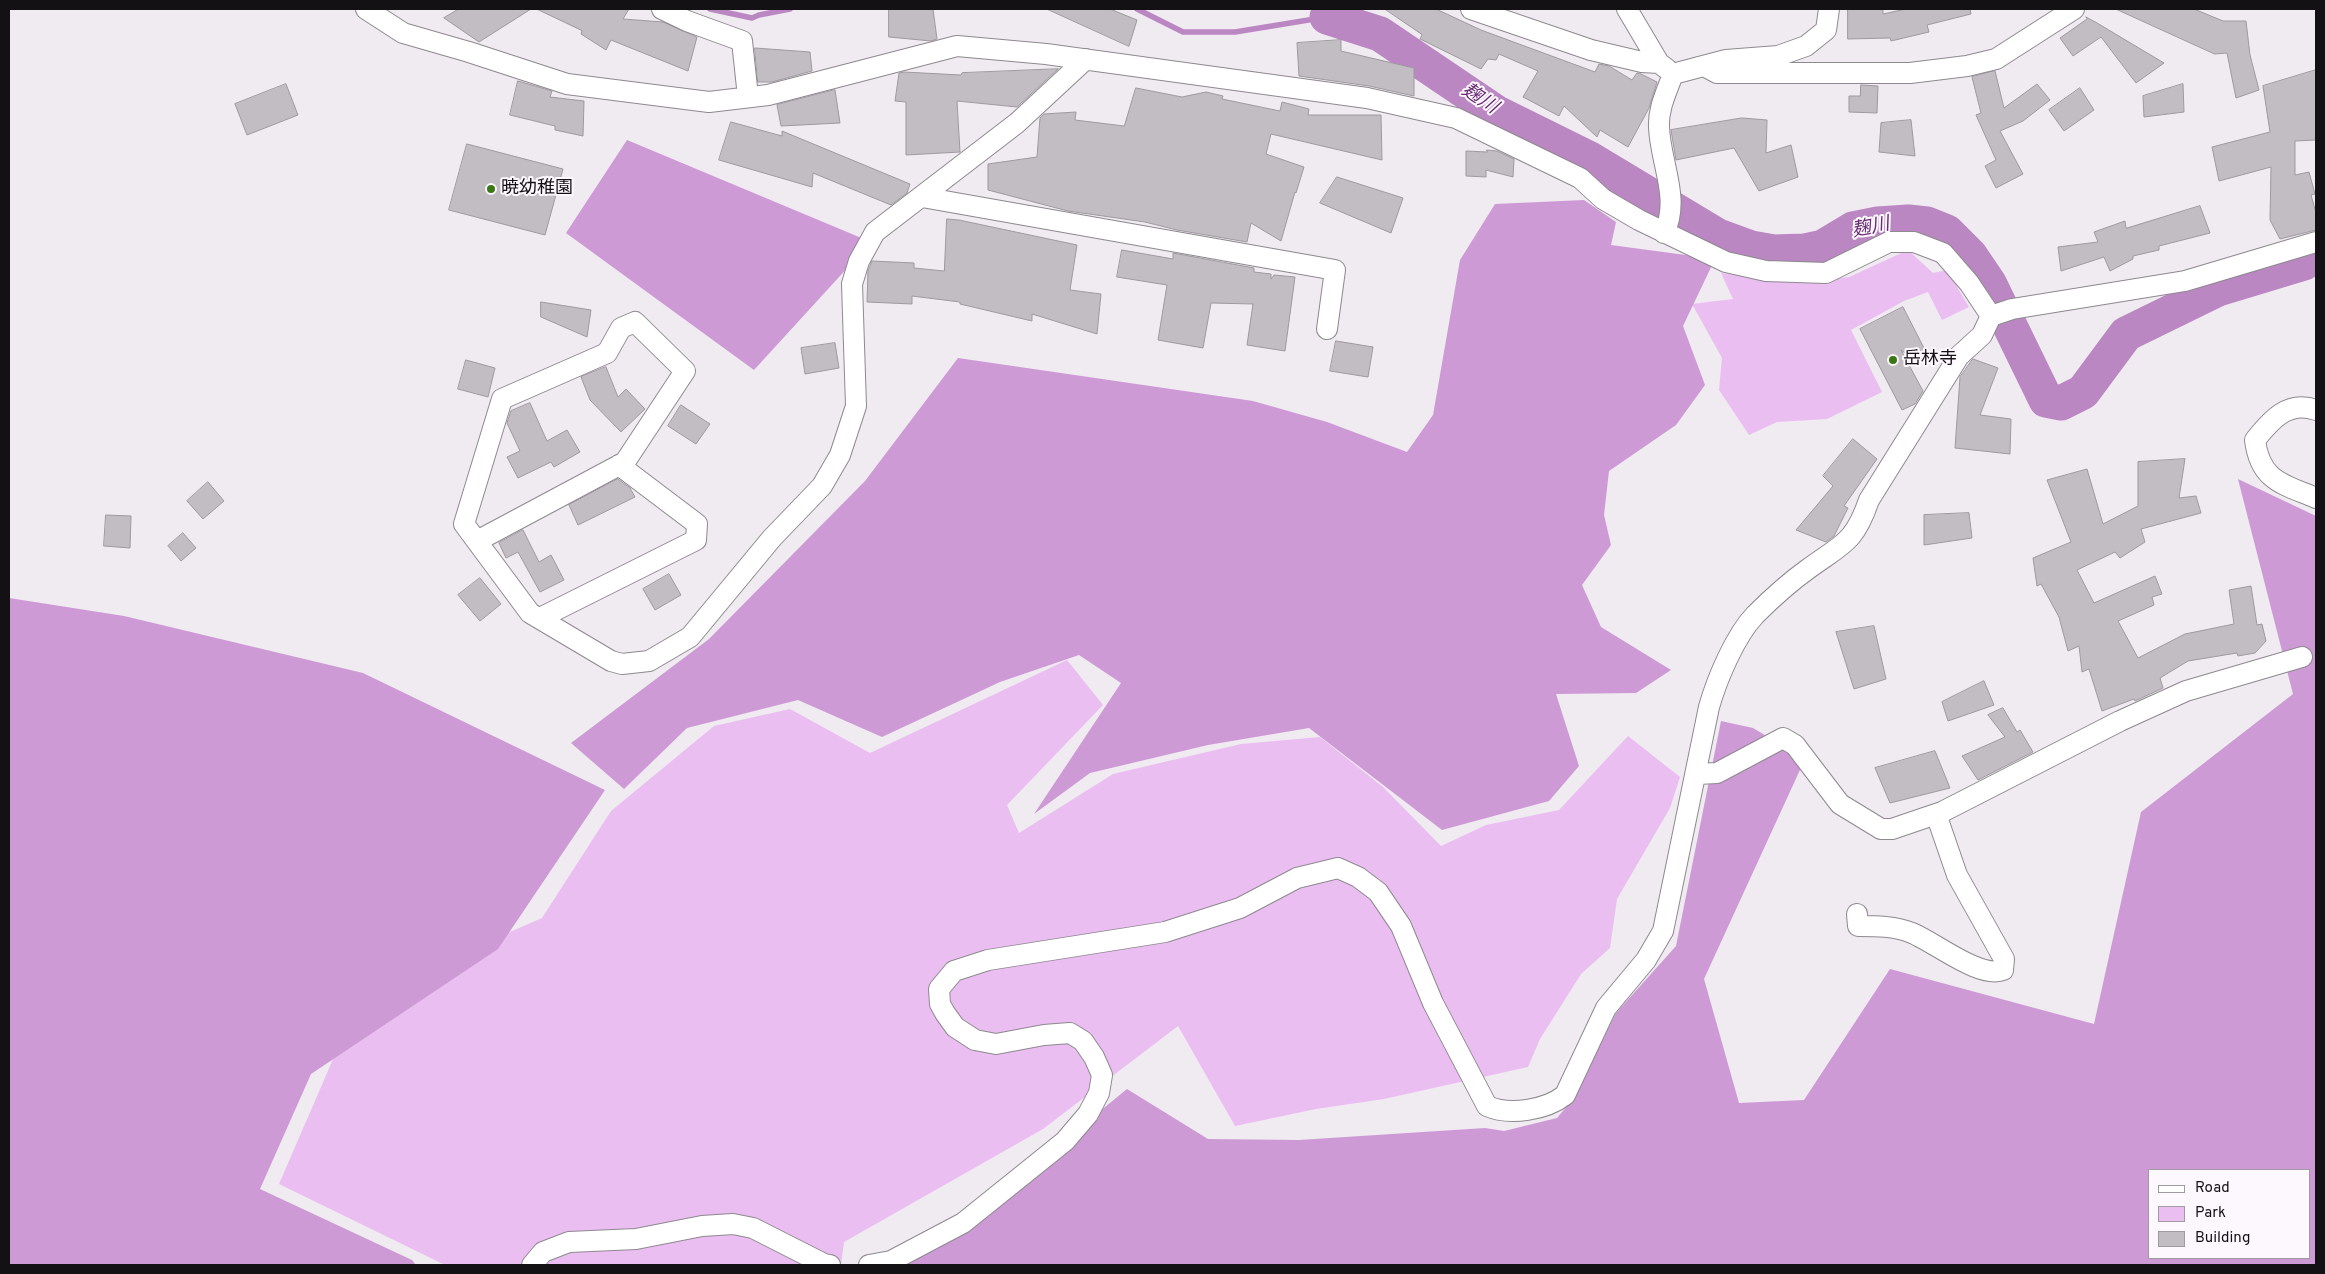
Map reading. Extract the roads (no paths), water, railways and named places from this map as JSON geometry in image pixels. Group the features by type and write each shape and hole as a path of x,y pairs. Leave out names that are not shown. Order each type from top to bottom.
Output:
{"street":[{"path":"366,9 403,34 469,52 567,84 710,102 768,95 957,46 1086,59 1367,98 1456,118 1580,178 1603,199 1666,229 1726,262 1766,271 1826,273 1889,242 1914,242 1943,253 1999,313"},
{"path":"662,9 686,21 742,41 748,97"},
{"path":"1471,9 1591,50 1666,69 1704,66 1726,60 1778,56 1806,46 1826,30 1829,9"},
{"path":"1627,9 1666,69 1659,128 1671,195 1666,229"},
{"path":"1704,66 1717,73 1910,73 1967,66 1996,59 2074,9"},
{"path":"476,541 625,462 685,371 635,322 621,328 607,353 502,399 464,524 476,541 530,613 611,661 622,664 649,661 690,637 772,538 822,486 840,455 856,406 852,284 860,261 875,232 1017,123 1086,59"},
{"path":"922,197 1335,270 1327,329"},
{"path":"868,1265 891,1261 963,1223 1064,1141 1088,1114 1099,1093 1102,1075 1094,1057 1083,1041 1070,1033 1044,1035 996,1044 975,1040 955,1027 940,1004 939,989 954,971 988,960 1164,932 1240,908 1297,878 1338,868 1358,877 1378,892 1401,926 1433,1003 1488,1106 1498,1110 1538,1108 1556,1102 1565,1095 1571,1084 1606,1008 1646,960 1660,937 1714,690 1741,633 1754,616 1807,570 1848,542 1861,522 1869,500 1959,356 1982,335 1999,313 2185,282 2316,242"},
{"path":"2316,410 2292,408 2274,417 2255,440 2257,458 2275,481 2316,498"},
{"path":"540,618 696,540 697,524 619,465"},
{"path":"1697,774 1717,773 1783,738 1796,746 1840,804 1881,829 1892,829 1936,814 2186,691 2302,658"},
{"path":"1857,914 1858,926 1884,926 1911,932 1978,969 1996,973 2003,970 2004,959 1957,875 1936,814"},
{"path":"532,1265 543,1252 569,1242 636,1239 702,1226 733,1224 753,1228 824,1264 830,1265"}],"waterway":[{"path":"710,9 752,18 790,9"},
{"path":"1137,9 1183,32 1235,32 1327,17"},
{"name":"麹川","path":"1327,17 1380,34 1497,113 1590,159 1718,236 1751,248 1774,252 1804,251 1823,247 1853,229 1878,224 1908,222 1927,224 1947,232 1970,255 1989,283 2046,400 2061,403 2083,392 2126,334 2218,289 2304,263"}],"place":[{"name":"暁幼稚園","path":"491,189"},
{"name":"岳林寺","path":"1893,360"}]}
